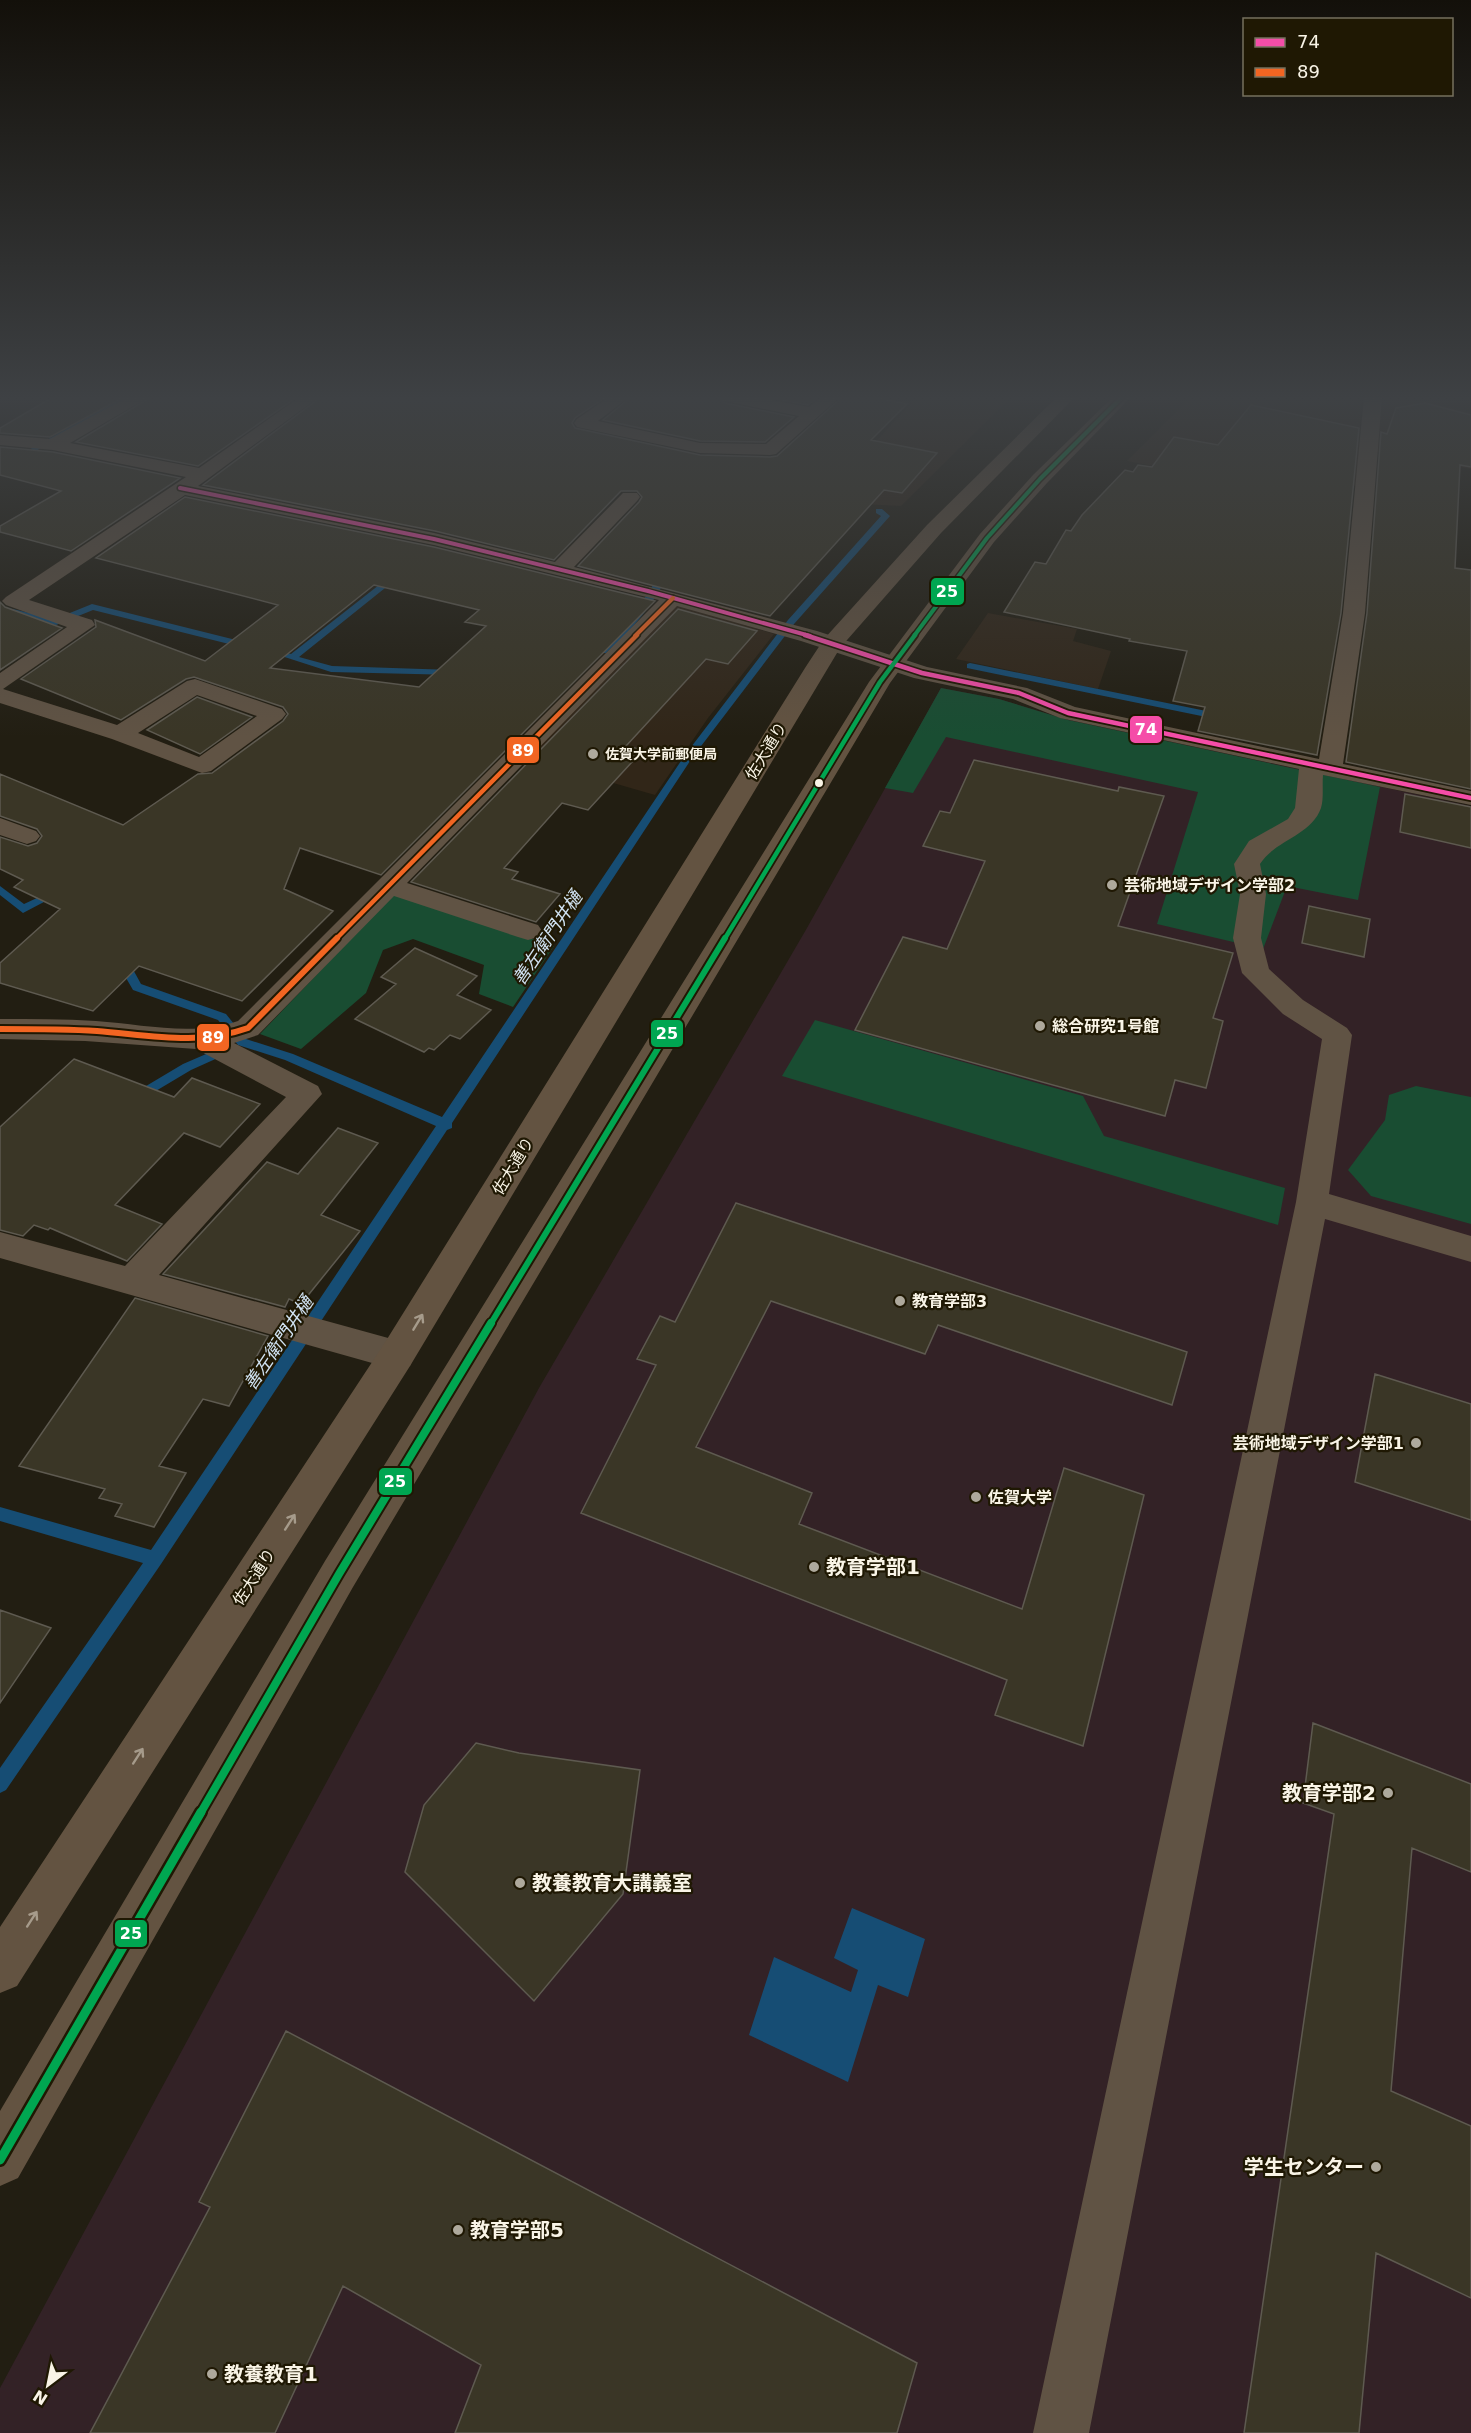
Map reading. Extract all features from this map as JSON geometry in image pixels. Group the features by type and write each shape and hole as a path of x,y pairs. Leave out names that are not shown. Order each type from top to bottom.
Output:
{"main road":[{"name":"佐大通り","path":"0,1969 398,1355 832,644 952,511"},
{"path":"0,2160 339,1574 892,664 987,538 1012,511"}],"street":[{"path":"0,683 84,625 13,601 147,511"},
{"path":"292,511 434,539 661,595 832,644 929,675 1018,693 1068,713 1471,798"},
{"path":"559,570 617,511"},
{"path":"1061,2433 1312,1202 1337,1035 1293,1007 1256,973 1247,938 1253,894 1246,864 1258,847 1297,825 1308,808 1321,767 1354,613 1363,511"},
{"path":"225,1041 389,886 661,595"},
{"path":"0,695 120,734 202,766 274,714 195,686 120,734"},
{"path":"0,826 27,836"},
{"path":"389,886 528,931"},
{"path":"0,1029 95,1031 225,1041 307,1094 131,1282"},
{"path":"1312,1202 1471,1249"},
{"path":"0,1245 398,1355"}],"shaded area":[{"path":"678,604 774,634 708,718 655,795 523,757"},
{"path":"988,613 1077,629 1073,641 1111,651 1098,689 956,659"},
{"name":"佐賀大学","path":"941,688 999,699 1068,720 1471,806 1471,2433 0,2433 0,2388 539,1388 807,928"}],"green space":[{"path":"941,688 999,699 1068,720 1380,787 1358,900 1287,886 1263,949 1157,924 1198,792 946,737 913,793 885,788"},
{"path":"394,894 554,946 513,1007 479,994 484,965 413,939 383,950 366,993 301,1049 260,1034"},
{"path":"815,1020 1083,1096 1104,1136 1285,1188 1278,1225 782,1076"},
{"path":"1416,1086 1471,1097 1471,1224 1371,1196 1348,1170 1385,1120 1389,1095"}],"water":[{"path":"852,1908 925,1939 908,1997 878,1985 848,2082 749,2035 774,1957 851,1992 858,1970 834,1958"}],"building":[{"path":"27,511 131,511 71,551 0,532 0,526"},
{"path":"165,511 252,511 434,547 655,601 381,875 300,848 284,889 333,911 242,1001 139,966 93,1011 0,983 0,963 60,909 14,887 23,880 0,869 0,837 28,846 37,843 42,836 37,829 0,816 0,774 123,825 198,774 212,773 283,721 288,714 283,707 194,677 186,679 121,720 21,679 96,627 95,620 205,661 278,605 96,558","holes":["374,585 479,610 465,622 486,626 419,687 270,668"]},
{"path":"332,511 602,511 554,560 435,531"},
{"path":"631,511 865,511 770,616 578,566"},
{"path":"1086,511 1351,511 1341,613 1317,755 1198,731 1205,707 1173,701 1187,651 1129,641 1130,639 1004,612 1035,562 1046,564 1066,530 1071,531"},
{"path":"1375,511 1458,511 1455,568 1471,570 1471,789 1346,762 1367,613"},
{"path":"0,602 5,607 62,628 0,670"},
{"path":"678,609 757,631 728,664 706,659 626,746 643,750 588,810 562,803 504,868 518,872 512,879 560,894 536,922 411,882"},
{"path":"197,697 252,717 200,754 147,730"},
{"path":"974,760 1118,791 1119,787 1164,796 1118,926 1233,953 1213,1018 1223,1021 1206,1088 1175,1080 1165,1116 855,1030 903,937 947,949 985,861 923,846 940,811 950,813"},
{"path":"1405,794 1471,807 1471,848 1400,832"},
{"path":"1309,906 1370,919 1364,957 1302,943"},
{"path":"415,948 477,976 457,995 491,1010 460,1039 450,1035 434,1050 429,1048 424,1052 355,1019 396,984 381,977"},
{"path":"74,1059 174,1097 192,1078 260,1104 220,1147 184,1133 115,1205 162,1224 127,1261 50,1228 48,1230 34,1225 23,1236 0,1230 0,1127"},
{"path":"338,1128 378,1143 321,1215 360,1231 301,1304 289,1299 285,1307 163,1274 267,1162 298,1174"},
{"path":"736,1203 1187,1352 1172,1405 938,1325 925,1354 771,1301 696,1447 812,1493 799,1524 1022,1609 1064,1468 1144,1495 1083,1746 995,1715 1007,1680 581,1513 656,1365 637,1359 660,1316 675,1322"},
{"path":"135,1298 268,1336 229,1406 203,1399 159,1466 186,1473 154,1527 115,1516 122,1504 99,1498 105,1489 19,1466"},
{"name":"芸術地域デザイン学部1","path":"1375,1374 1471,1404 1471,1520 1355,1482"},
{"path":"0,1610 51,1628 0,1703"},
{"path":"1313,1723 1471,1784 1471,1872 1412,1848 1391,2091 1471,2126 1471,2298 1376,2253 1359,2433 1244,2433 1334,1814 1303,1803"},
{"name":"教養教育大講義室","path":"476,1743 519,1753 640,1770 623,1894 534,2001 405,1872 424,1805"},
{"name":"教育学部5","path":"286,2031 917,2363 897,2433 455,2433 481,2365 343,2286 275,2433 90,2433 210,2207 199,2202"}],"waterway":[{"name":"善左衛門井樋","path":"444,1124 688,757 791,622 886,516 879,511"},
{"path":"603,651 639,614 655,592 666,570"},
{"path":"294,656 396,576"},
{"path":"0,609 56,622 92,607 249,646"},
{"path":"271,651 331,669 453,673"},
{"path":"970,666 1221,717"},
{"path":"0,889 23,909 56,893"},
{"path":"125,957 124,964 137,987 222,1017 242,1042 289,1057 444,1124"},
{"path":"135,1098 187,1067 227,1049"},
{"name":"善左衛門井樋","path":"155,1559 444,1124"},
{"path":"0,1514 155,1559"},
{"name":"善左衛門井樋","path":"0,1784 155,1559"}],"transit line":[{"name":"74","path":"292,511 434,539 648,591 809,636 922,673 1019,693 1068,713 1471,798"},
{"name":"25","path":"0,2160 339,1574 880,682 987,538 1012,511"},
{"name":"89","path":"0,1029 85,1030 193,1039 212,1038 248,1028 673,598"}],"place":[{"name":"佐賀大学前郵便局","path":"593,754"},
{"name":"芸術地域デザイン学部2","path":"1112,885"},
{"name":"総合研究1号館","path":"1040,1026"},
{"name":"教育学部3","path":"900,1301"},
{"name":"芸術地域デザイン学部1","path":"1416,1443"},
{"name":"佐賀大学","path":"976,1497"},
{"name":"教育学部1","path":"814,1567"},
{"name":"教育学部2","path":"1388,1793"},
{"name":"教養教育大講義室","path":"520,1883"},
{"name":"学生センター","path":"1376,2167"},
{"name":"教育学部5","path":"458,2230"},
{"name":"教養教育1","path":"212,2374"}]}
